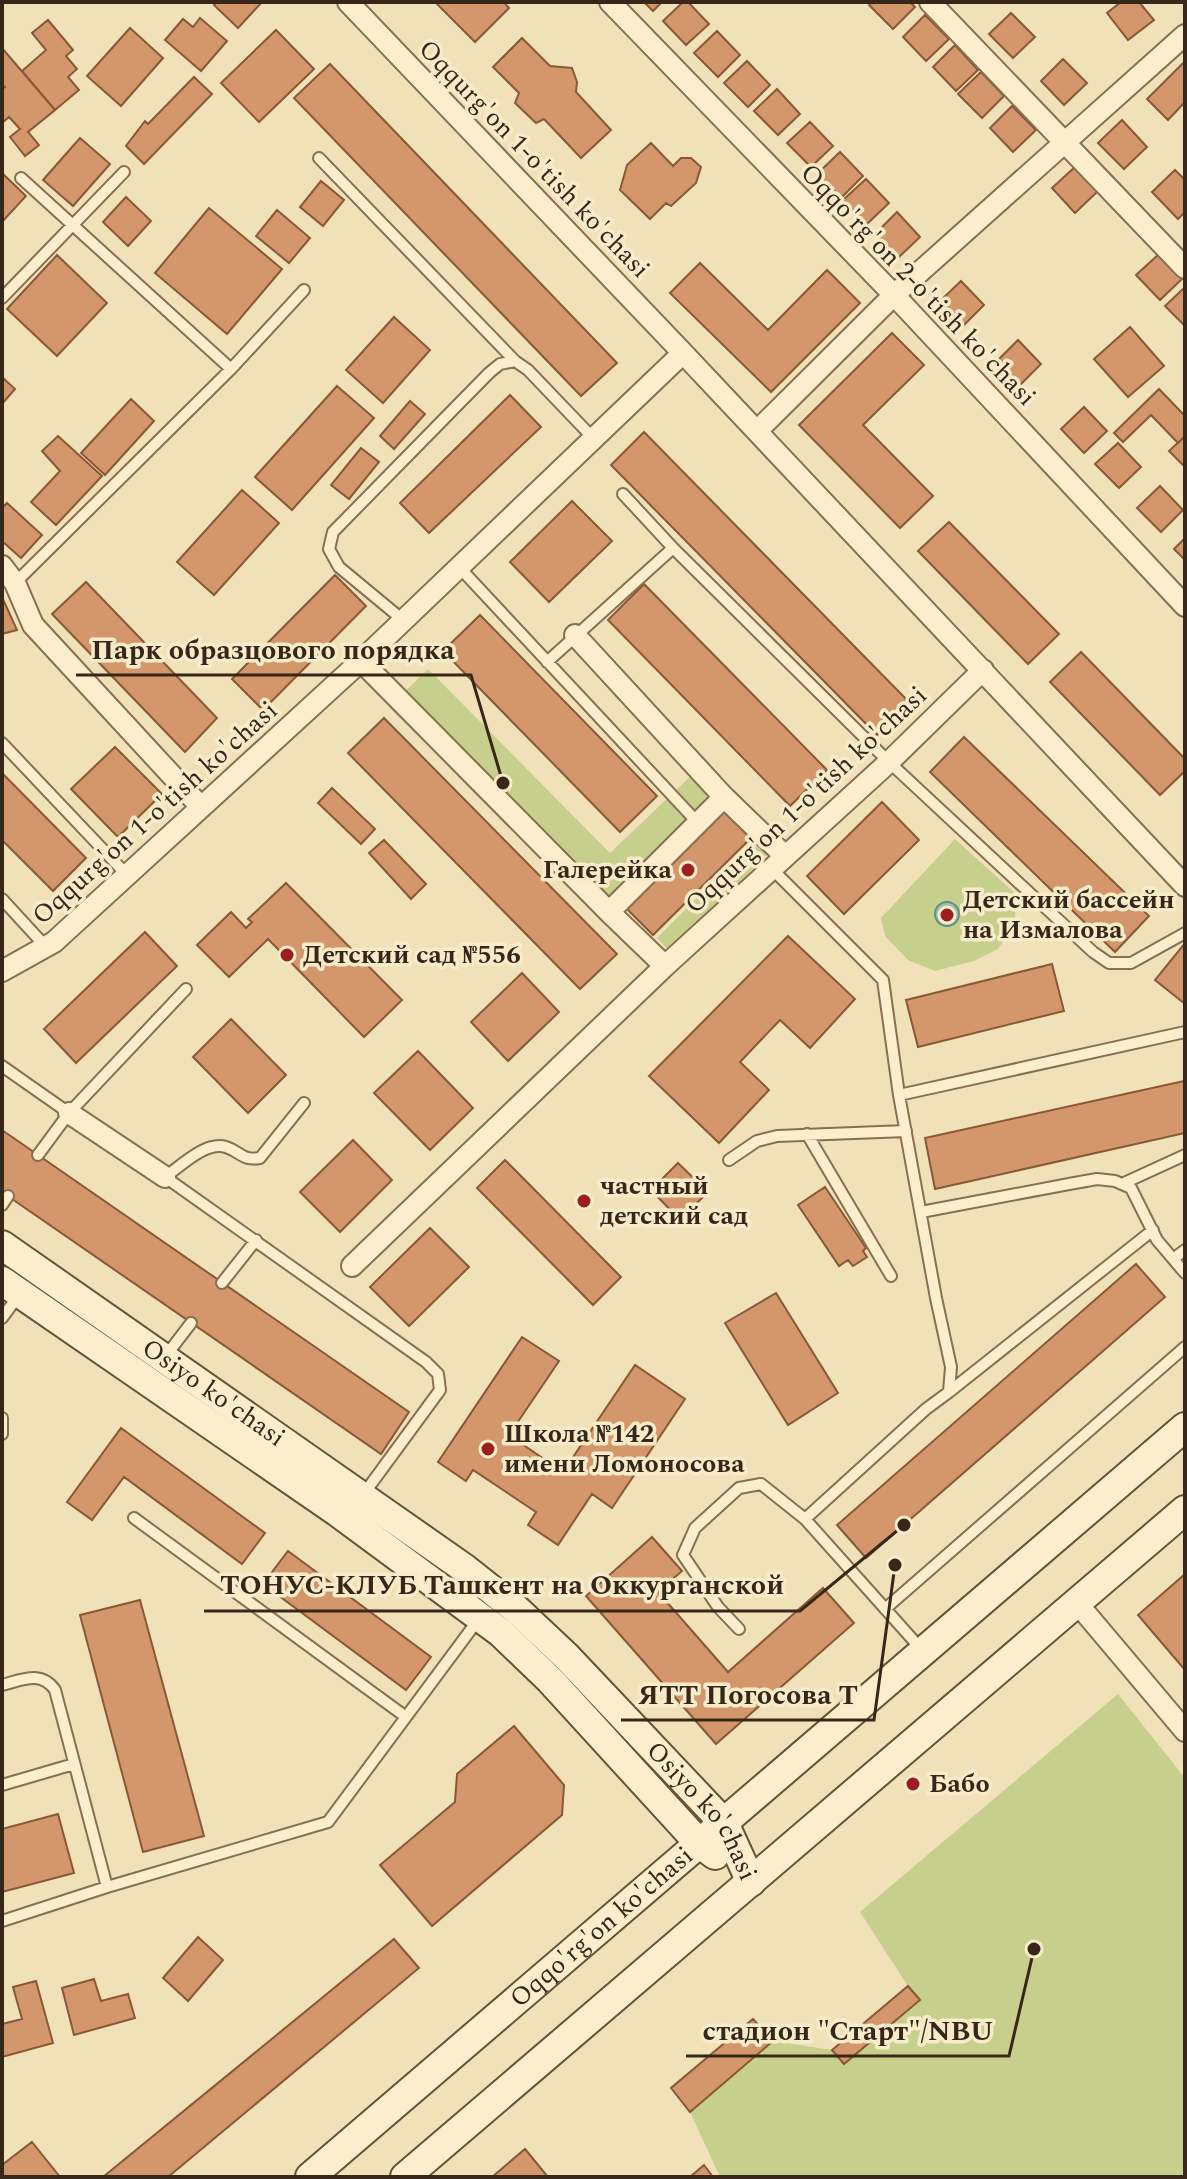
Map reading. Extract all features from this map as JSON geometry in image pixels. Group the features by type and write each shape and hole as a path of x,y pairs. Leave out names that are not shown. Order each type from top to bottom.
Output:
{"main road":[{"name":"Osiyo ko'chasi","path":"2,1245 464,1568 517,1610 616,1706 724,1823 751,1882"},
{"name":"Osiyo ko'chasi","path":"11,1287 336,1511 480,1617 550,1680 699,1843 751,1882"},
{"name":"Oqqo'rg'on ko'chasi","path":"310,2177 1185,1427"},
{"path":"405,2177 1185,1510"}],"street":[{"name":"Oqqurg'on 1-o'tish ko'chasi","path":"348,2 1185,886"},
{"name":"Oqqo'rg'on 2-o'tish ko'chasi","path":"610,2 894,295 1185,606"},
{"path":"930,2 1185,268"},
{"path":"757,431 894,295 1185,35"},
{"name":"Oqqurg'on 1-o'tish ko'chasi","path":"2,971 46,947 127,875 361,661 683,353"},
{"path":"2,566 15,583 33,625 201,807"},
{"path":"575,635 724,797 778,862"},
{"path":"361,661 665,966"},
{"name":"Oqqurg'on 1-o'tish ko'chasi","path":"352,1266 665,966 889,762 983,670"},
{"path":"609,912 724,797"},
{"path":"69,1113 165,1177"},
{"path":"1077,1603 1185,1731"}],"lane":[{"path":"319,158 594,439"},
{"path":"2,298 124,172"},
{"path":"21,178 231,369"},
{"path":"15,583 231,369 304,290"},
{"path":"403,620 339,567 329,549 333,532 489,373 500,364 515,361"},
{"path":"623,494 673,548 889,762 1076,938 1109,963 1131,963 1185,933"},
{"path":"547,662 673,548"},
{"path":"459,567 698,823"},
{"path":"2,743 127,875"},
{"path":"778,862 883,980 899,1095 951,1367 949,1392"},
{"path":"2,899 46,947"},
{"path":"38,1155 69,1113 186,989"},
{"path":"899,1095 1185,1032"},
{"path":"2,1066 69,1113"},
{"path":"304,1103 260,1158 248,1160 224,1147 208,1148 165,1177 414,1353 438,1374 440,1390 362,1496"},
{"path":"729,1160 757,1141 777,1136 906,1131"},
{"path":"807,1134 891,1276"},
{"path":"1124,1183 1185,1155"},
{"path":"921,1212 1097,1179 1124,1183 1131,1188 1153,1230 1185,1273"},
{"path":"805,1519 926,1409 1153,1230"},
{"path":"222,1283 256,1240"},
{"path":"1173,1259 1185,1250"},
{"path":"2,1318 11,1287"},
{"path":"164,1358 191,1323"},
{"path":"885,1609 1185,1347"},
{"path":"2,1418 2,1434"},
{"path":"739,1629 718,1607 683,1555 695,1528 739,1488 761,1484 805,1519 923,1652"},
{"path":"134,1518 406,1717"},
{"path":"2,1921 328,1822 480,1617"},
{"path":"2,1685 38,1677 55,1690 107,1887"},
{"path":"2,1785 74,1764"}],"green space":[{"path":"428,669 610,853 696,771 719,795 597,915 389,707"},
{"path":"756,838 770,851 670,952 657,938"},
{"path":"955,839 1017,895 1014,925 998,949 974,961 935,971 908,960 885,936 881,918"},
{"path":"1118,1694 1185,1778 1185,2177 720,2177 690,2112 773,2041 832,2050 908,1986 860,1912"}],"water":[{"name":"Детский бассейн на Измалова","path":"947,902 956,905 959,914 956,923 947,926 938,923 935,914 938,905"}],"building":[{"path":"217,2 262,2 238,28 214,5"},
{"path":"435,2 504,2 509,8 475,42"},
{"path":"644,2 662,2 653,11"},
{"path":"683,2 688,2 709,24 686,45 663,21"},
{"path":"872,2 910,2 915,7 893,29 869,5"},
{"path":"1121,2 1139,2 1154,20 1128,40 1107,13"},
{"path":"1011,13 1035,37 1013,58 989,34"},
{"path":"925,15 949,39 926,61 903,37"},
{"path":"200,18 227,41 201,71 165,40 183,19 193,27"},
{"path":"48,20 73,50 66,56 77,69 68,77 79,90 55,110 22,71 46,50 32,33"},
{"path":"130,28 163,58 121,106 87,76"},
{"path":"276,30 314,69 259,122 221,83"},
{"path":"717,31 740,55 718,77 694,53"},
{"path":"522,38 550,66 572,68 577,82 576,92 611,130 581,158 544,119 536,123 515,103 519,93 493,67"},
{"path":"955,45 978,70 956,91 933,67"},
{"path":"2,48 55,110 28,132 39,145 25,156 10,137 20,129 9,117 2,123 2,89 5,87 2,84"},
{"path":"1063,59 1087,83 1064,105 1041,81"},
{"path":"747,61 770,85 748,107 724,83"},
{"path":"1184,62 1185,102 1168,120 1147,99"},
{"path":"330,64 617,363 581,396 294,98"},
{"path":"981,72 1004,96 982,118 958,94"},
{"path":"194,77 212,94 144,164 126,146 145,121 148,124"},
{"path":"777,89 800,114 778,135 754,111"},
{"path":"1012,106 1036,130 1013,152 990,128"},
{"path":"1122,120 1147,147 1124,169 1098,143"},
{"path":"810,122 833,146 811,167 787,143"},
{"path":"80,138 110,164 73,206 43,180"},
{"path":"651,143 673,166 681,158 691,158 701,167 696,183 671,206 666,203 650,219 620,190 627,165"},
{"path":"840,152 863,176 841,198 817,174"},
{"path":"1075,167 1098,191 1075,213 1052,188"},
{"path":"1175,170 1185,180 1185,212 1178,219 1152,192"},
{"path":"2,173 26,196 2,222"},
{"path":"866,179 889,203 867,224 843,200"},
{"path":"321,181 344,200 323,226 300,207"},
{"path":"126,197 151,221 128,246 103,222"},
{"path":"209,208 282,269 227,334 155,273"},
{"path":"277,210 310,238 289,263 256,236"},
{"path":"897,212 920,237 898,258 875,234"},
{"path":"1159,254 1183,278 1160,300 1136,275"},
{"path":"57,255 107,303 57,356 7,309"},
{"path":"700,263 768,330 827,270 860,303 771,392 670,293"},
{"path":"961,281 984,305 962,327 938,303"},
{"path":"1185,287 1185,326 1165,306"},
{"path":"394,317 430,350 383,403 346,370"},
{"path":"1130,327 1164,366 1128,397 1094,359"},
{"path":"892,333 924,365 863,425 933,496 900,528 799,425"},
{"path":"1018,340 1041,364 1019,386 996,362"},
{"path":"2,377 15,389 2,404"},
{"path":"337,386 374,418 292,510 255,477"},
{"path":"1159,389 1185,416 1185,436 1178,443 1151,415 1123,442 1114,433"},
{"path":"510,395 541,427 429,533 400,503"},
{"path":"131,399 154,421 105,475 81,453"},
{"path":"410,401 425,414 394,449 380,436"},
{"path":"1084,407 1107,431 1084,453 1061,429"},
{"path":"644,432 910,703 877,735 611,465"},
{"path":"58,436 102,476 56,525 31,502 60,471 42,451"},
{"path":"1185,436 1185,467 1169,451"},
{"path":"1118,443 1141,467 1119,488 1095,464"},
{"path":"361,448 379,462 349,499 331,485"},
{"path":"1160,486 1183,510 1161,532 1137,508"},
{"path":"242,490 279,523 214,595 177,562"},
{"path":"572,501 612,541 549,602 510,562"},
{"path":"7,503 42,535 21,558 2,541 2,508"},
{"path":"949,522 1059,634 1028,664 918,551"},
{"path":"1185,538 1185,560 1174,549"},
{"path":"335,575 366,606 263,710 232,679"},
{"path":"86,582 217,718 185,752 52,614"},
{"path":"644,584 827,770 790,806 608,620"},
{"path":"2,597 17,630 2,634"},
{"path":"480,615 657,796 620,832 443,651"},
{"path":"1081,652 1185,759 1185,771 1160,795 1050,682"},
{"path":"384,718 617,954 580,989 348,753"},
{"path":"964,737 1149,916 1115,952 930,772"},
{"path":"115,747 162,794 118,837 71,789"},
{"path":"2,773 86,858 53,891 2,840"},
{"path":"332,788 375,829 361,844 318,803"},
{"path":"882,802 919,840 844,914 807,876"},
{"name":"Галерейка","path":"723,804 754,835 653,935 622,904"},
{"path":"384,840 426,884 411,899 369,853"},
{"path":"286,883 402,1000 364,1037 268,939 229,977 197,945 231,912 246,928 252,922 248,919"},
{"path":"145,932 177,966 76,1063 44,1029"},
{"path":"788,936 855,999 810,1048 780,1020 740,1062 769,1090 719,1143 649,1076"},
{"path":"1185,943 1185,1004 1155,980"},
{"path":"1052,964 1064,1011 918,1047 906,1000"},
{"path":"522,973 559,1012 508,1061 471,1022"},
{"path":"231,1019 286,1075 248,1113 193,1057"},
{"path":"418,1051 473,1108 430,1150 374,1093"},
{"path":"1184,1081 1185,1133 935,1189 925,1138"},
{"path":"2,1130 409,1412 381,1454 2,1192"},
{"path":"353,1140 392,1180 340,1232 300,1192"},
{"path":"505,1160 621,1277 593,1305 477,1188"},
{"path":"678,1163 708,1192 680,1220 651,1190"},
{"path":"825,1187 866,1248 863,1251 867,1257 853,1266 848,1260 839,1266 798,1205"},
{"path":"430,1228 469,1267 409,1326 370,1287"},
{"path":"1136,1264 1165,1297 866,1558 837,1525"},
{"path":"776,1293 838,1393 788,1425 725,1323"},
{"name":"Школа №142 имени Ломоносова","path":"522,1337 559,1361 509,1435 563,1472 635,1365 685,1399 612,1508 592,1494 558,1545 528,1525 536,1512 473,1470 466,1481 438,1462"},
{"path":"121,1428 265,1533 242,1564 124,1477 92,1520 67,1502"},
{"path":"652,1537 682,1571 658,1592 728,1672 823,1588 854,1623 716,1744 586,1596"},
{"path":"288,1551 431,1657 406,1690 263,1584"},
{"path":"1185,1574 1185,1670 1138,1615"},
{"path":"140,1600 204,1836 143,1852 80,1615"},
{"path":"514,1726 564,1785 562,1815 432,1926 380,1865 455,1802 457,1774"},
{"path":"58,1814 74,1873 2,1892 2,1829"},
{"path":"198,1937 223,1960 188,2001 163,1978"},
{"path":"394,1939 419,1968 168,2177 103,2177"},
{"path":"94,1979 101,2001 128,1994 135,2018 74,2035 62,1988"},
{"path":"36,1981 53,2043 2,2057 2,2024 22,2019 13,1987"},
{"path":"908,1986 920,2000 844,2064 832,2050"},
{"path":"753,2019 773,2041 690,2112 671,2088"},
{"path":"32,2142 60,2177 2,2177 2,2165"},
{"path":"525,2149 548,2177 492,2177"},
{"path":"704,2165 713,2177 690,2177"}],"place":[{"name":"Парк образцового порядка","path":"503,783"},
{"name":"Галерейка","path":"688,870"},
{"name":"Детский бассейн на Измалова","path":"947,915"},
{"name":"Детский сад №556","path":"287,955"},
{"name":"частный детский сад","path":"584,1201"},
{"name":"Школа №142 имени Ломоносова","path":"488,1449"},
{"name":"ТОНУС-КЛУБ Ташкент на Оккурганской","path":"904,1525"},
{"name":"ЯТТ Погосова Т","path":"895,1565"},
{"name":"Бабо","path":"913,1784"},
{"name":"стадион \"Старт\"/NBU","path":"1034,1949"}]}
